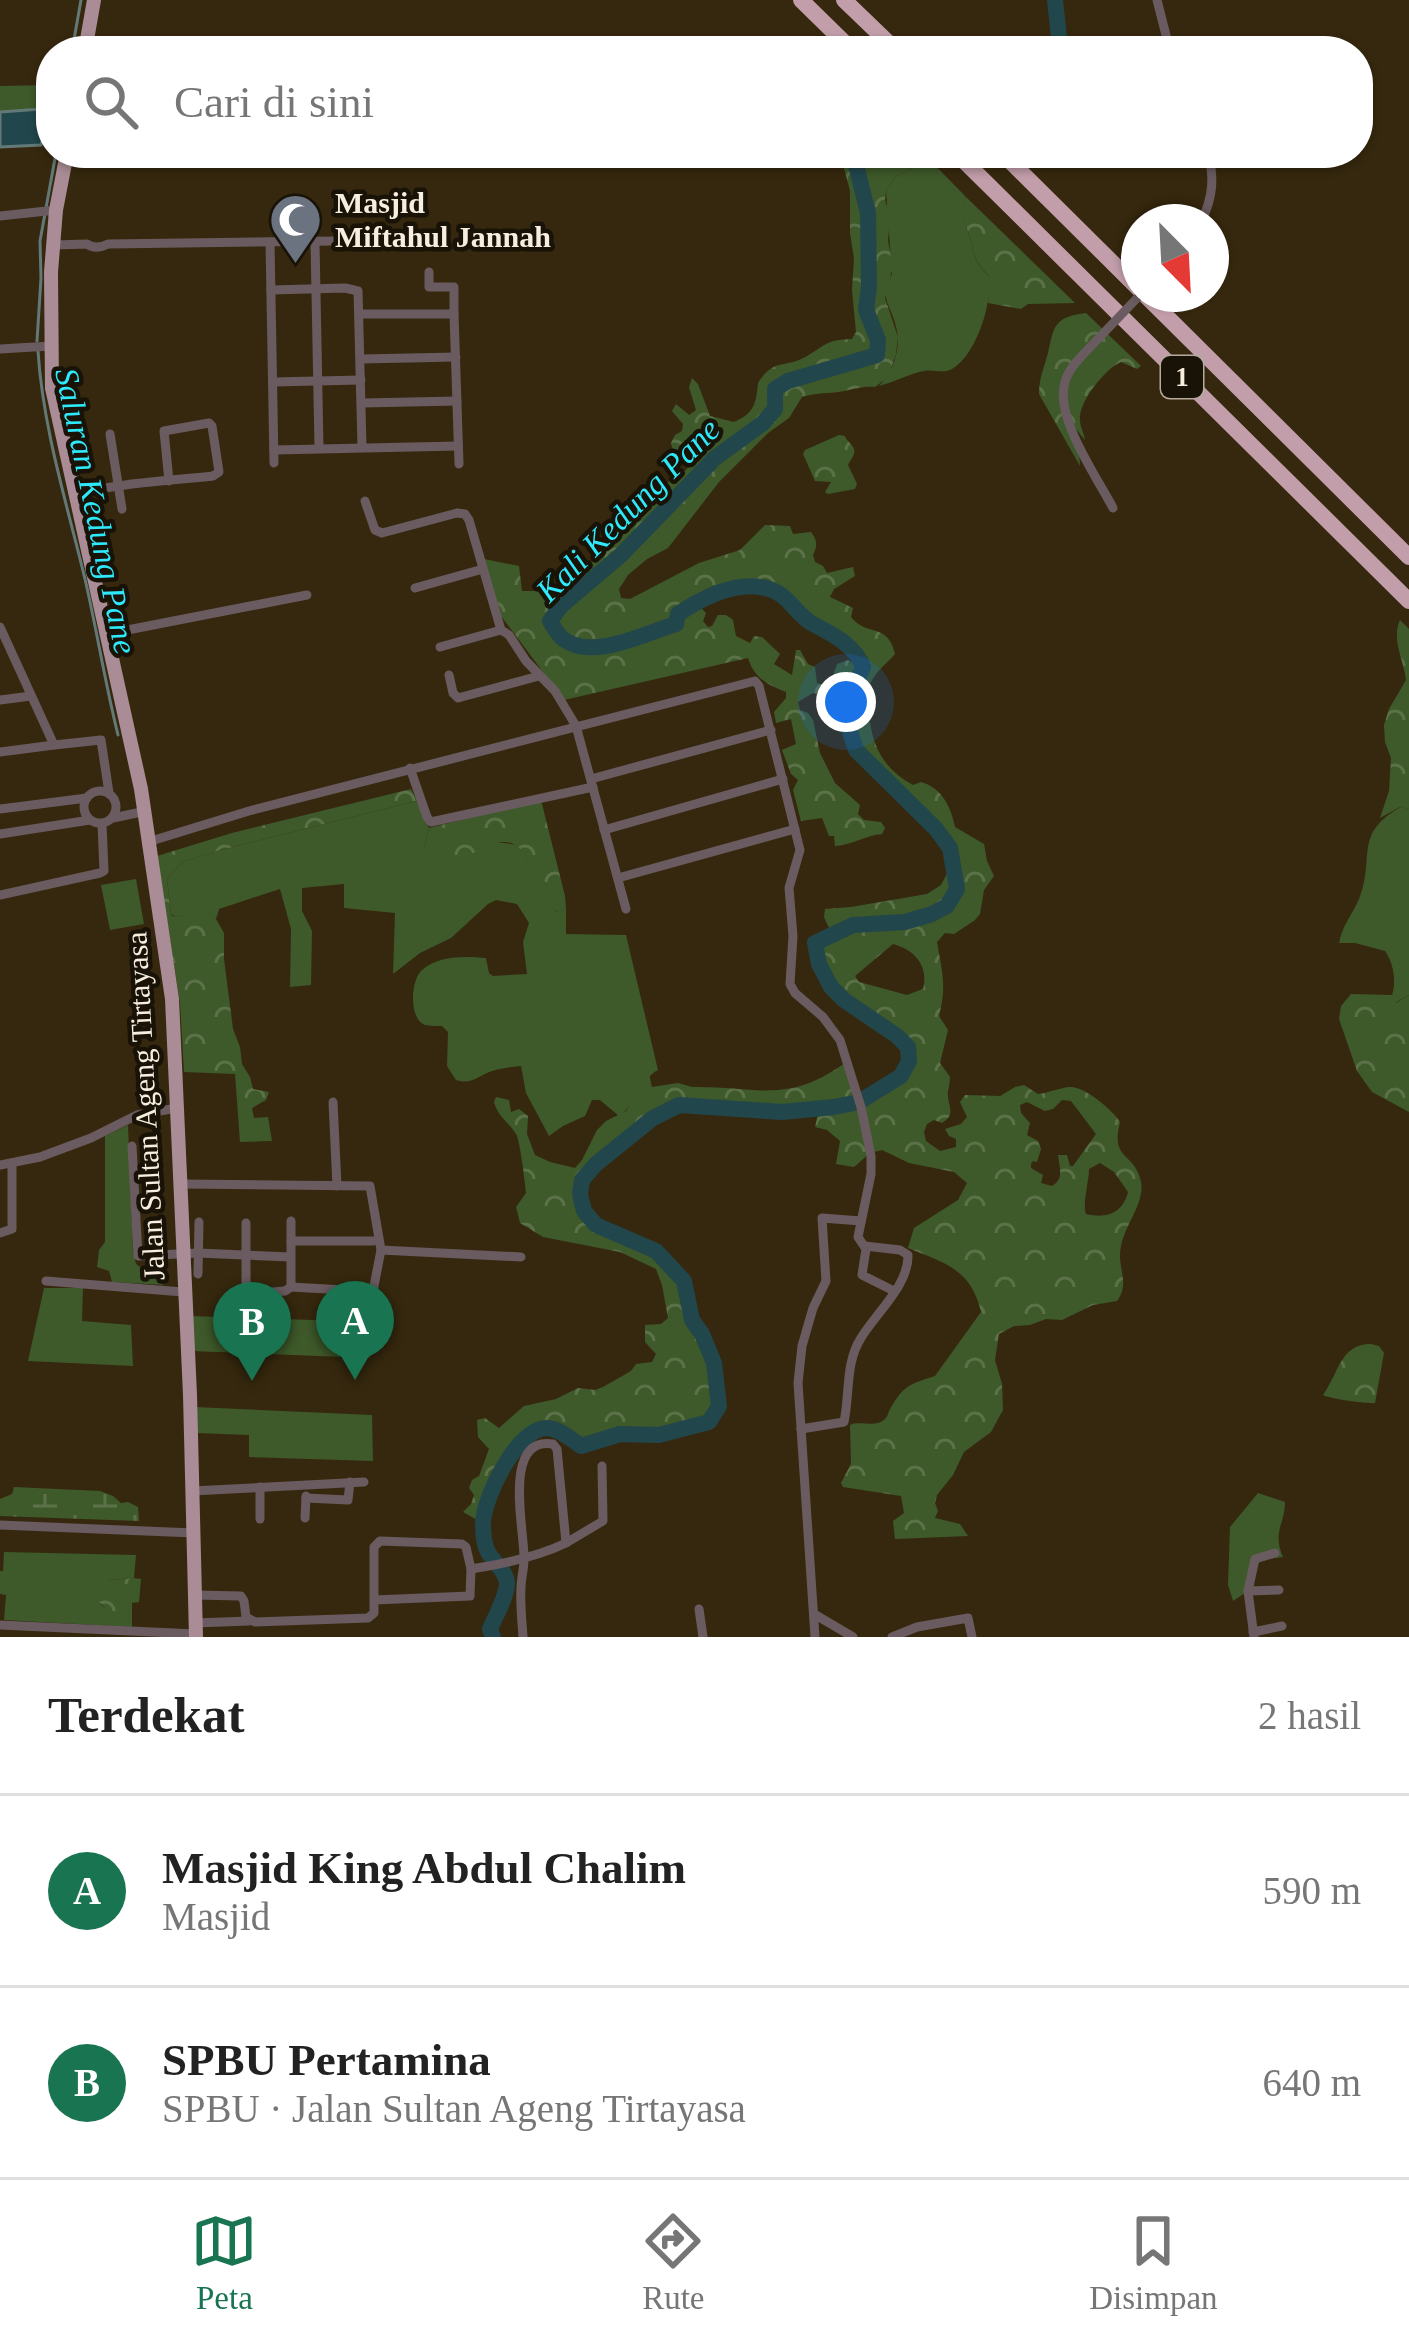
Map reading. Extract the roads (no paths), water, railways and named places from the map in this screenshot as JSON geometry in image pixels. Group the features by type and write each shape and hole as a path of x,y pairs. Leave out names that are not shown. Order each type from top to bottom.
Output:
{"highway":[{"path":"801,0 838,36"},
{"path":"844,0 881,36"},
{"name":"1","path":"971,168 1409,601"},
{"name":"1","path":"1017,168 1121,272"},
{"name":"1","path":"1161,312 1409,557"}],"main road":[{"path":"88,36 94,0"},
{"name":"Jalan Sultan Ageng Tirtayasa","path":"62,168 48,210 54,244 47,346 53,398 151,841 172,999 170,1109 181,1184 183,1254 178,1291 192,1490 185,1532 194,1595 190,1632"}],"street":[{"path":"1157,0 1166,36"},
{"path":"1208,204 1212,168"},
{"path":"0,216 48,210"},
{"path":"270,242 274,463"},
{"path":"315,242 319,447"},
{"path":"54,244 335,242"},
{"path":"429,272 429,287 454,287 459,464"},
{"path":"271,290 358,291 362,447"},
{"path":"1113,508 1076,439 1063,398 1065,380 1076,363 1123,312"},
{"path":"360,314 454,314"},
{"path":"0,350 47,346"},
{"path":"361,359 456,357"},
{"path":"273,382 361,380"},
{"path":"362,403 457,401"},
{"path":"76,494 218,475 209,423 164,431 169,481"},
{"path":"110,434 122,508"},
{"path":"274,450 458,446"},
{"path":"365,502 375,530 382,532 465,514 501,630 555,691 576,726 626,909"},
{"path":"415,588 483,569"},
{"path":"107,634 307,595"},
{"path":"0,627 6,653 32,695 54,745"},
{"path":"440,646 501,630"},
{"path":"449,675 457,698 539,676"},
{"path":"151,841 249,811 755,681 800,850 789,888 790,984 835,1030 861,1107 872,1156 858,1239 865,1246 908,1255 907,1268 853,1354 844,1422 801,1429"},
{"path":"0,700 32,695"},
{"path":"410,769 427,817 440,822 771,730"},
{"path":"0,752 101,740 117,806 102,821 104,871 0,894"},
{"path":"604,830 783,779"},
{"path":"0,809 87,798 97,791 114,794 139,789"},
{"path":"87,798 84,810 102,821"},
{"path":"0,834 142,812"},
{"path":"618,878 795,829"},
{"path":"333,1102 337,1186"},
{"path":"0,1233 12,1229 6,1164 88,1140 136,1115 170,1109"},
{"path":"132,1146 136,1254 290,1257"},
{"path":"181,1184 372,1187 377,1245 373,1324"},
{"path":"815,1637 799,1369 813,1308 826,1278 822,1218 861,1221"},
{"path":"291,1221 291,1287"},
{"path":"183,1254 199,1222"},
{"path":"246,1223 246,1286"},
{"path":"291,1241 521,1257"},
{"path":"865,1246 863,1276 894,1291"},
{"path":"183,1254 197,1274"},
{"path":"46,1281 178,1291"},
{"path":"269,1307 273,1292 291,1287 344,1290"},
{"path":"523,1637 519,1486 525,1459 543,1443 557,1449 566,1543"},
{"path":"474,1568 566,1543 603,1521 602,1466"},
{"path":"306,1498 348,1501 350,1482"},
{"path":"192,1490 364,1482"},
{"path":"305,1518 307,1484"},
{"path":"260,1486 260,1519"},
{"path":"0,1525 185,1532"},
{"path":"0,1625 190,1632 249,1621 368,1618 374,1613 374,1600 374,1547 380,1541 466,1547 474,1568 472,1592 466,1597 374,1600"},
{"path":"1275,1553 1255,1558 1248,1591 1253,1635 1282,1627"},
{"path":"1248,1591 1279,1590"},
{"path":"194,1595 241,1596 249,1621"},
{"path":"699,1609 703,1637"},
{"path":"814,1614 853,1637"},
{"path":"892,1637 917,1627 968,1618 972,1637"}],"water":[{"path":"36,109 36,145 0,147 0,112"}],"waterway":[{"name":"Saluran Kedung Pane","path":"75,36 81,0"},
{"name":"Kali Kedung Pane","path":"1055,0 1059,36"},
{"name":"Saluran Kedung Pane","path":"37,341 40,241 53,168"},
{"name":"Kali Kedung Pane","path":"493,1637 490,1629 507,1584 486,1546 485,1512 504,1466 525,1438 548,1428 581,1446 620,1434 659,1435 709,1422 719,1406 714,1363 692,1320 684,1281 656,1251 596,1225 584,1211 582,1180 653,1118 679,1105 782,1112 834,1107 859,1102 901,1076 909,1061 908,1047 831,987 815,943 853,925 905,922 932,914 947,906 957,889 950,848 856,750 845,708 863,667 860,660 783,596 752,586 726,590 678,614 676,624 602,647 573,644 550,621 715,458 763,423 775,409 775,389 877,355 878,340 866,310 868,213 857,168"},
{"name":"Saluran Kedung Pane","path":"38,351 50,438 118,735"}],"place":[{"name":"Masjid Miftahul Jannah","path":"296,265"},
{"name":"Masjid King Abdul Chalim","path":"355,1380"},
{"name":"SPBU Pertamina","path":"252,1381"}]}
